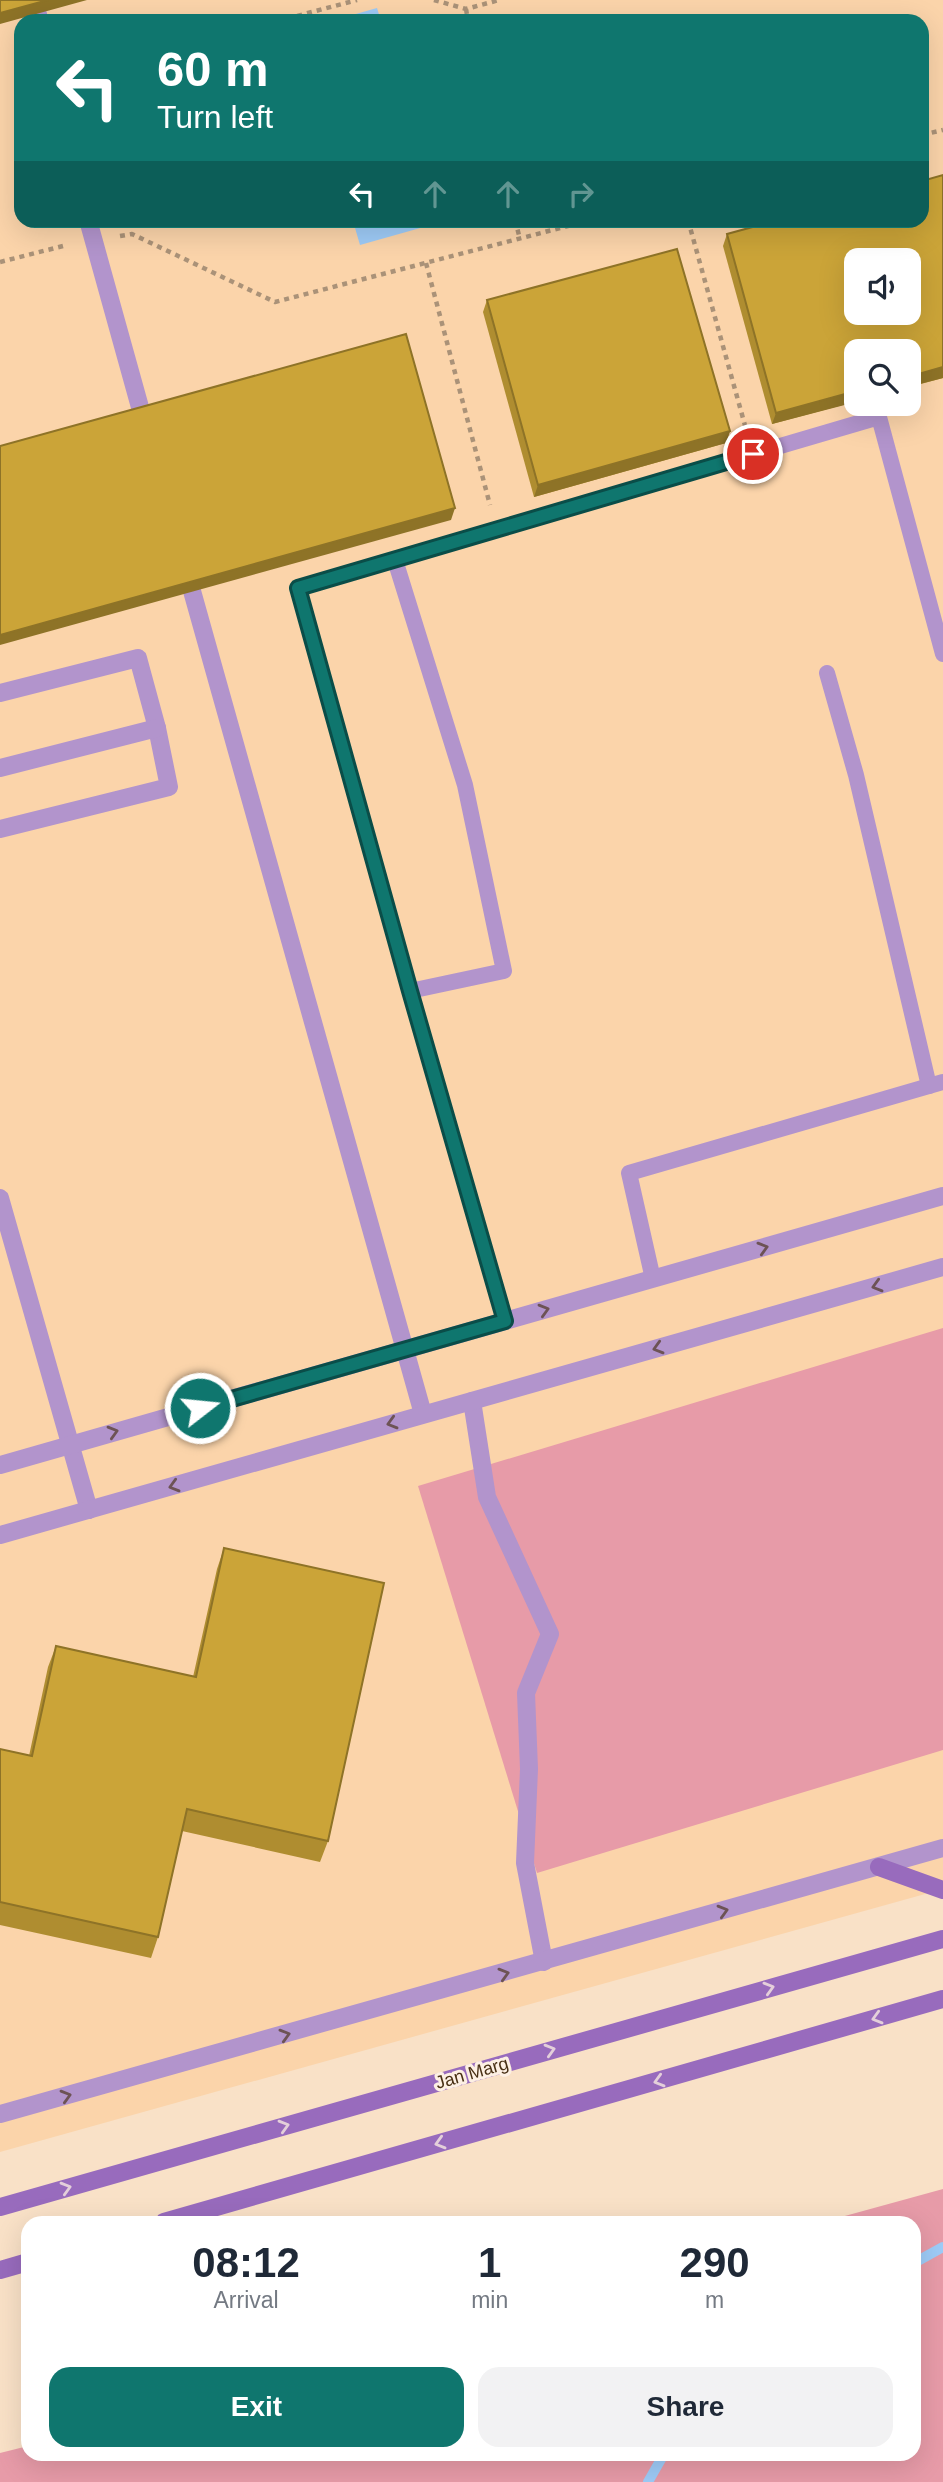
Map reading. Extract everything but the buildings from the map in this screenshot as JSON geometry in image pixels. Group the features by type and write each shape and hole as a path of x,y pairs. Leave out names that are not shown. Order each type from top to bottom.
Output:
{"main road":[{"path":"879,1867 943,1890"},
{"name":"Jan Marg","path":"0,2207 943,1939"},
{"path":"185,2216 943,1999"},
{"path":"0,2270 21,2264"}],"street":[{"path":"90,229 143,418"},
{"path":"192,591 423,1414"},
{"path":"0,693 138,659 157,728 169,787 0,828"},
{"path":"0,768 157,728"},
{"path":"0,1465 943,1196"},
{"path":"0,1198 89,1510"},
{"path":"0,1535 943,1267"},
{"path":"472,1401 487,1497 550,1634 526,1693 529,1769 525,1863 544,1962"},
{"path":"0,2114 943,1849"}],"lane":[{"path":"505,1321 298,588 879,417 943,654"},
{"path":"395,559 465,785 504,971 410,991"},
{"path":"653,1279 629,1173 936,1084 827,673"}],"path":[{"path":"304,14 356,0"},
{"path":"434,0 466,9 499,0"},
{"path":"466,9 467,14"},
{"path":"517,228 520,239"},
{"path":"0,262 90,229 132,234 275,302 561,228"},
{"path":"690,228 753,454"},
{"path":"426,263 497,530"}],"shaded area":[{"path":"0,0 943,0 943,1889 0,2152"},
{"path":"943,1328 943,1750 537,1873 418,1486"},
{"path":"943,2189 943,2482 0,2482 0,2453 21,2448 21,2461 921,2461 921,2216 845,2216"}],"water":[{"path":"377,8 379,14 356,14"},
{"path":"355,228 420,228 360,245"}],"waterway":[{"path":"921,2259 943,2247"},
{"path":"648,2482 660,2461"}],"route":[{"path":"200,1408 505,1321 298,588 753,454"}]}
